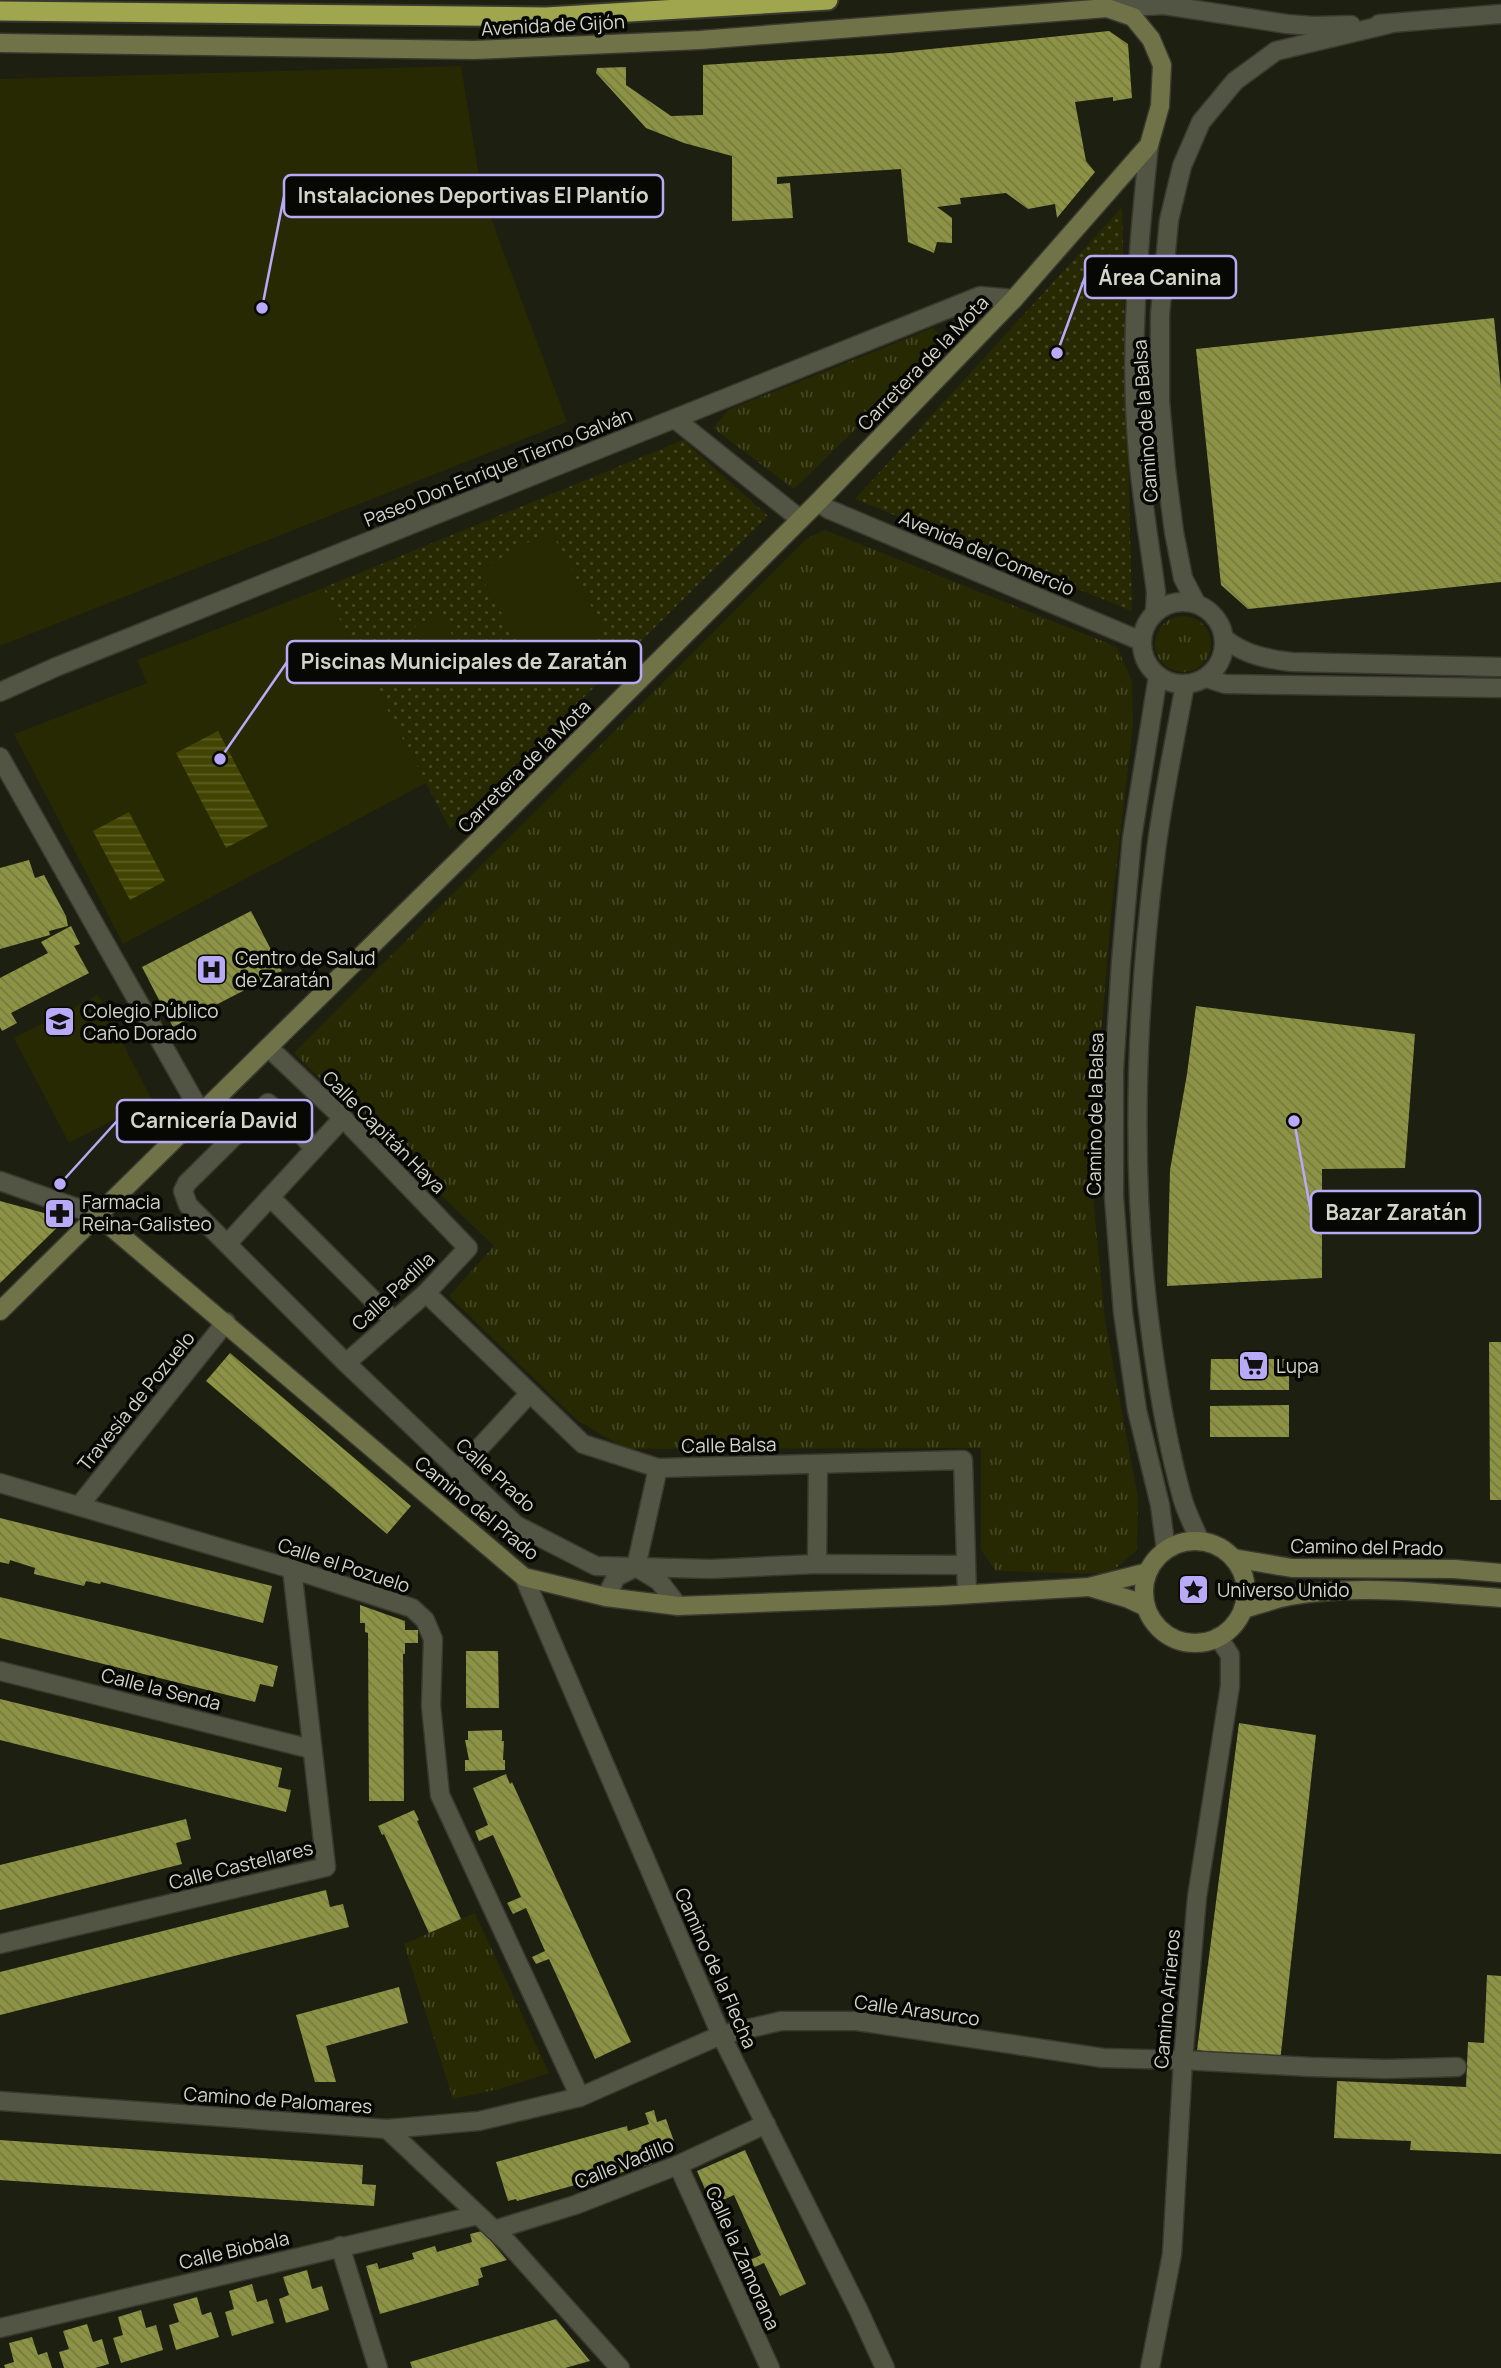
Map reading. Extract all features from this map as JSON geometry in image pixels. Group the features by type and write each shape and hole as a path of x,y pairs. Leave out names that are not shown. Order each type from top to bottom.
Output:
{"highway":[{"path":"0,11 546,17 828,0"}],"main road":[{"name":"Avenida de Gijón","path":"0,43 474,50 700,40 1107,8 1133,17 1151,38 1162,65 1160,106 1150,145"},
{"name":"Carretera de la Mota","path":"0,1311 818,502 1014,299 1150,145"},
{"name":"Camino del Prado","path":"97,1215 524,1577 606,1597 678,1606 1089,1587 1148,1572"},
{"path":"1200,1541 1224,1550 1233,1558 1241,1569 1246,1595 1236,1623 1218,1637 1189,1643 1174,1639 1152,1620 1146,1607 1144,1583 1156,1560 1166,1550 1177,1544 1200,1541"},
{"name":"Camino del Prado","path":"1233,1558 1292,1568 1454,1569 1501,1573"},
{"name":"Camino del Prado","path":"1089,1587 1146,1607"},
{"path":"1243,1609 1291,1596 1336,1592 1430,1593 1501,1598"}],"street":[{"name":"Avenida de Gijón","path":"1107,8 1164,5 1313,26 1389,24 1501,14"},
{"name":"Camino de la Balsa","path":"1196,603 1183,578 1174,532 1160,401 1161,300 1169,220 1182,166 1201,122 1235,81 1276,51 1389,24"},
{"name":"Camino de la Balsa","path":"1150,145 1136,300 1135,387 1138,453 1156,592 1155,612"},
{"name":"Paseo Don Enrique Tierno Galván","path":"0,692 980,296 1014,299"},
{"path":"675,419 800,519"},
{"name":"Avenida del Comercio","path":"818,502 828,509 1141,641"},
{"path":"1174,602 1196,603 1207,608 1222,627 1225,639 1221,661 1206,678 1185,684 1171,683 1158,676 1145,661 1141,641 1148,620 1155,612 1174,602"},
{"path":"1225,639 1239,650 1267,659 1292,662 1501,667"},
{"name":"Camino de la Balsa","path":"1158,676 1132,838 1124,921 1114,1070 1114,1197 1124,1313 1137,1410 1160,1505 1166,1550"},
{"path":"1206,678 1225,684 1501,688"},
{"path":"1185,684 1156,850 1143,975 1137,1075 1138,1194 1147,1306 1161,1405 1182,1500 1200,1541"},
{"path":"0,757 201,1113"},
{"name":"Calle Capitán Haya","path":"268,1047 343,1118 468,1248"},
{"name":"Calle Prado","path":"314,1149 295,1126 268,1103 187,1183 183,1191 188,1205 346,1363 516,1525 596,1566 711,1569 817,1564 966,1565"},
{"path":"228,1243 343,1118"},
{"path":"0,1181 97,1215"},
{"path":"270,1197 394,1321"},
{"name":"Calle Padilla","path":"346,1363 426,1293 468,1248"},
{"name":"Calle Balsa","path":"426,1293 583,1444 658,1468 963,1460 967,1594"},
{"name":"Travesía de Pozuelo","path":"79,1506 226,1322"},
{"path":"458,1471 530,1393"},
{"path":"817,1564 818,1465"},
{"path":"636,1567 658,1468"},
{"name":"Calle el Pozuelo","path":"0,1483 292,1569 412,1608 425,1620 433,1639 430,1706 440,1795 580,2097"},
{"path":"606,1597 616,1577 636,1567"},
{"path":"636,1567 659,1581 678,1606"},
{"name":"Calle Castellares","path":"0,1944 327,1867 292,1569"},
{"name":"Camino de la Flecha","path":"524,1577 721,2035 885,2368"},
{"name":"Camino Arrieros","path":"1150,2368 1172,2253 1196,1897 1230,1686 1230,1655 1218,1637"},
{"name":"Calle la Senda","path":"0,1671 311,1748"},
{"name":"Calle Arasurco","path":"387,2129 479,2121 580,2097 721,2035 781,2021 857,2021 1103,2058 1323,2068 1457,2067"},
{"name":"Camino de Palomares","path":"0,2101 387,2129 494,2230 616,2367"},
{"name":"Calle Vadillo","path":"494,2230 575,2205 678,2165 765,2124"},
{"name":"Calle la Zamorana","path":"678,2165 770,2368"},
{"name":"Calle Biobala","path":"0,2328 478,2215"},
{"path":"340,2246 378,2368"}],"green space":[{"path":"461,66 482,194 567,422 0,646 0,79"},
{"path":"1122,207 1132,611 855,499"},
{"path":"933,328 946,341 794,489 713,428 728,410"},
{"path":"683,440 768,516 450,829 323,588"},
{"path":"550,530 604,630 535,673 478,571"},
{"path":"825,530 1117,647 1132,681 1133,724 1111,915 1090,1165 1105,1321 1138,1498 1137,1550 1109,1574 996,1571 981,1550 981,1448 626,1449 577,1420 449,1296 494,1246 294,1053 806,539"},
{"path":"323,588 426,783 123,944 14,734 147,683 137,660"},
{"path":"441,614 470,669 443,681 415,626"},
{"path":"1177,616 1189,616 1199,620 1207,628 1211,644 1207,660 1199,668 1189,672 1177,672 1167,668 1159,660 1155,650 1155,638 1159,628 1167,620"},
{"path":"98,995 152,1100 69,1143 14,1038"},
{"path":"475,1913 549,2073 503,2088 453,2099 404,1944"}],"shaded area":[{"path":"218,731 268,826 226,848 176,753"},
{"path":"129,812 165,881 130,900 93,831"}],"building":[{"path":"1109,31 1128,44 1132,98 1113,101 1113,97 1075,102 1086,161 1095,172 1057,218 1055,204 1028,209 1006,193 960,198 961,204 937,207 952,218 952,243 937,242 934,253 908,242 901,169 777,177 777,184 790,183 793,218 732,221 732,156 684,143 646,128 596,73 597,68 626,67 626,85 671,116 703,115 703,65 891,53"},
{"path":"1494,318 1501,388 1501,582 1248,609 1221,585 1196,349"},
{"path":"29,860 35,878 44,875 66,916 68,926 49,931 50,935 0,949 0,868"},
{"name":"Centro de Salud de Zaratán","path":"251,911 282,971 173,1027 142,967"},
{"path":"71,926 80,944 74,946 89,973 11,1013 17,1023 2,1031 0,978 48,953 41,942"},
{"path":"1196,1006 1415,1034 1405,1168 1322,1169 1322,1278 1167,1286 1170,1170"},
{"path":"0,1201 66,1219 0,1283"},
{"path":"1489,1342 1501,1342 1501,1500 1490,1500"},
{"path":"230,1353 411,1506 387,1534 206,1381"},
{"path":"1211,1359 1289,1359 1289,1390 1210,1390"},
{"path":"1289,1405 1289,1437 1210,1437 1210,1406"},
{"path":"0,1518 272,1586 263,1623 101,1582 86,1581 84,1586 34,1574 35,1568 10,1560 9,1564 0,1562"},
{"path":"0,1597 278,1666 273,1687 260,1684 255,1702 0,1638"},
{"path":"360,1605 405,1621 405,1630 418,1630 418,1643 405,1643 403,1654 404,1801 369,1801 368,1633 365,1632 365,1623 360,1623"},
{"path":"466,1651 498,1651 499,1708 466,1708"},
{"path":"0,1699 282,1768 278,1787 291,1790 286,1812 0,1740"},
{"path":"1239,1723 1316,1735 1280,2062 1197,2050"},
{"path":"502,1730 505,1770 465,1771 465,1760 469,1760 465,1740 468,1740 468,1731"},
{"path":"506,1774 631,2042 595,2059 549,1959 536,1964 532,1957 545,1951 526,1908 513,1914 507,1903 521,1897 493,1835 479,1841 475,1831 488,1825 473,1788"},
{"path":"414,1810 461,1919 429,1933 378,1826"},
{"path":"186,1819 191,1839 176,1843 182,1864 0,1910 0,1865"},
{"path":"326,1890 330,1907 343,1904 349,1927 0,2015 0,1972"},
{"path":"1487,1975 1501,1976 1501,2154 1410,2150 1411,2141 1334,2138 1337,2081 1466,2087 1468,2042 1484,2043"},
{"path":"399,1987 408,2023 326,2046 336,2082 315,2082 296,2015"},
{"path":"654,2110 657,2122 666,2119 675,2144 663,2152 657,2150 648,2153 652,2164 517,2201 508,2201 496,2162 627,2126 628,2131 649,2124 645,2113"},
{"path":"0,2140 363,2165 362,2184 376,2185 374,2206 0,2180"},
{"path":"745,2150 806,2284 780,2296 764,2263 743,2272 739,2265 761,2255 734,2195 712,2205 697,2171"},
{"path":"482,2231 507,2260 480,2268 483,2277 478,2279 479,2285 380,2314 366,2266 377,2263 379,2269 414,2259 412,2253 435,2246 437,2252 472,2242 470,2234"},
{"path":"307,2270 312,2289 322,2286 329,2310 286,2323 279,2299 289,2295 283,2277"},
{"path":"252,2284 257,2302 267,2299 274,2323 232,2336 225,2312 234,2309 229,2291"},
{"path":"197,2297 202,2315 211,2312 219,2337 176,2350 169,2325 179,2322 173,2304"},
{"path":"141,2310 146,2328 156,2325 163,2350 121,2363 113,2338 123,2335 118,2317"},
{"path":"556,2319 590,2361 565,2368 412,2368 410,2362"},
{"path":"87,2324 93,2342 102,2339 109,2364 95,2368 64,2368 59,2352 69,2349 63,2331"},
{"path":"32,2337 38,2355 47,2352 52,2368 5,2368 4,2365 14,2362 9,2343"}],"place":[{"name":"Instalaciones Deportivas El Plantío","path":"262,308"},
{"name":"Área Canina","path":"1057,353"},
{"name":"Piscinas Municipales de Zaratán","path":"220,759"},
{"name":"Centro de Salud de Zaratán","path":"212,969"},
{"name":"Colegio Público Caño Dorado","path":"60,1022"},
{"name":"Bazar Zaratán","path":"1294,1121"},
{"name":"Carnicería David","path":"60,1184"},
{"name":"Farmacia Reina-Galisteo","path":"59,1213"},
{"name":"Lupa","path":"1253,1366"},
{"name":"Universo Unido","path":"1194,1590"}]}
